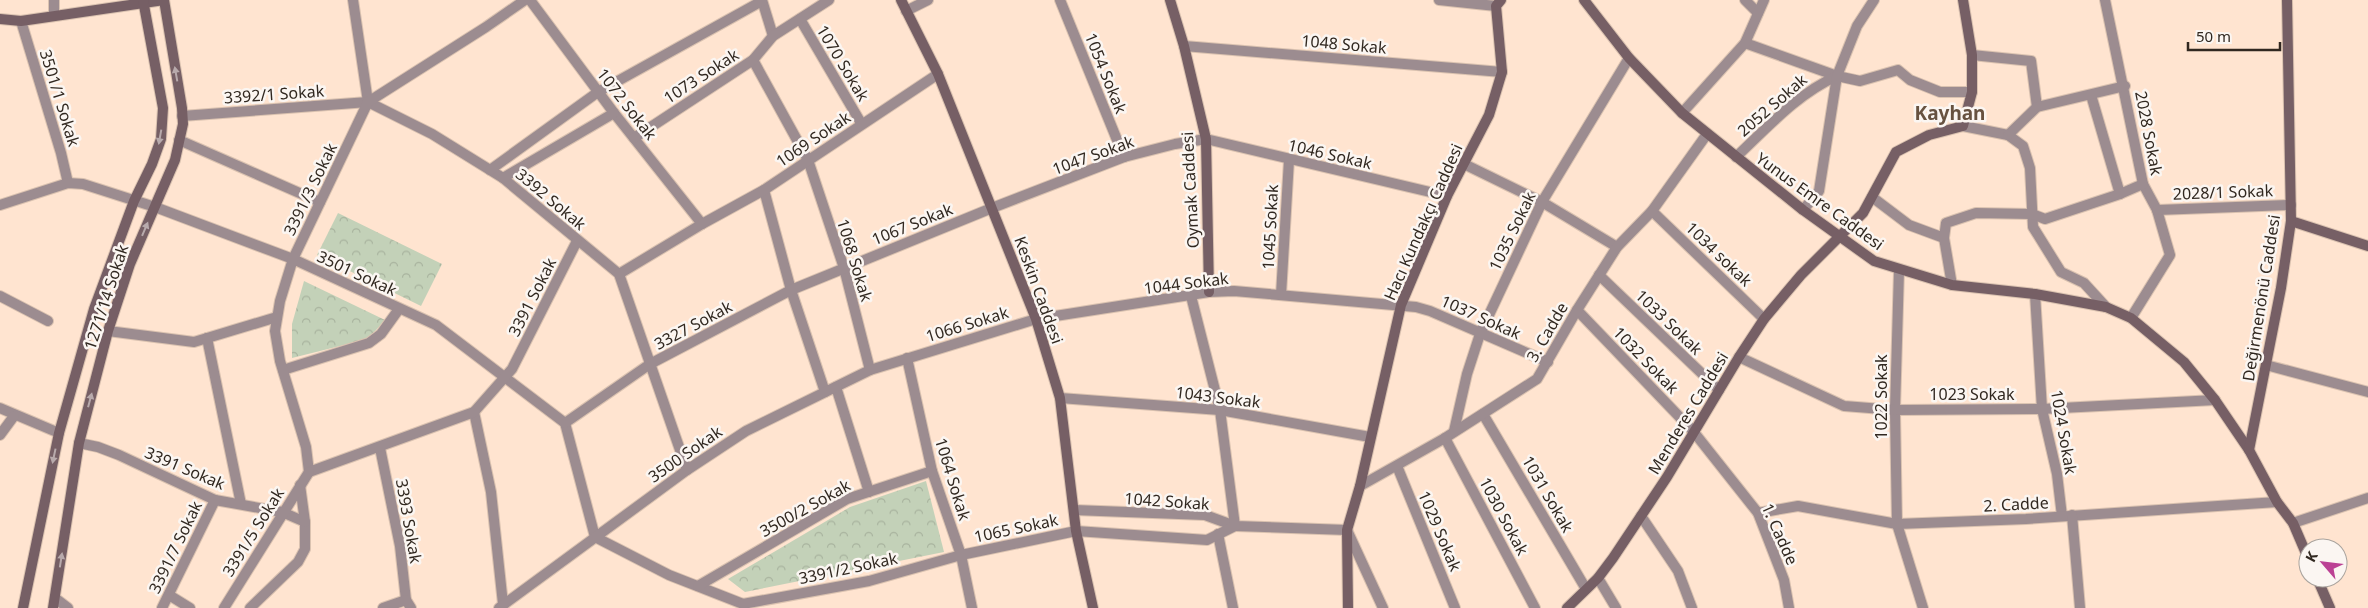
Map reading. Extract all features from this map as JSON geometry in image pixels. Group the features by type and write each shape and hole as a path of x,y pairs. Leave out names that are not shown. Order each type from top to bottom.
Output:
{"street":[{"path":"54,0 54,15"},
{"path":"0,19 20,21 143,1 164,0"},
{"name":"1271/14 Sokak","path":"54,603 79,443 108,331 130,264 175,160 179,140 182,116 164,0"},
{"path":"353,0 368,102 486,27 524,0"},
{"name":"1072 Sokak","path":"530,0 614,113 702,224"},
{"path":"762,0 773,36"},
{"name":"1073 Sokak","path":"490,170 598,92 762,0"},
{"name":"1073 Sokak","path":"634,138 753,60 773,36 829,0"},
{"name":"Keskin Caddesi","path":"901,0 938,74 1036,319 1060,398 1076,531 1093,608"},
{"path":"906,11 928,0"},
{"name":"1054 Sokak","path":"1060,0 1124,157"},
{"name":"Oymak Caddesi","path":"1170,0 1184,46 1206,140 1209,292"},
{"path":"1439,0 1498,3"},
{"name":"Yunus Emre Caddesi","path":"1584,0 1629,58 1682,113 1803,210 1874,261 1952,285 2035,294 2106,306 2131,318 2184,362 2215,400 2249,450 2299,538"},
{"path":"1745,0 1758,13"},
{"path":"1682,113 1745,43 1764,0"},
{"path":"1803,210 1819,191 1838,76 1857,26 1874,0"},
{"path":"1963,0 1972,55 1972,92 1963,126 2008,135 2023,146 2030,168 2033,227 2061,272 2084,283 2106,306"},
{"name":"2028 Sokak","path":"2105,0 2125,86 2144,184 2157,210 2170,255 2131,318"},
{"name":"Değirmenönü Caddesi","path":"2249,450 2291,220 2287,0"},
{"path":"23,608 59,433 94,309 134,200 152,164 161,139 163,108 143,1"},
{"name":"Hacı Kundakçı Caddesi","path":"1348,608 1347,530 1360,486 1401,305 1447,196 1489,115 1502,72 1498,3"},
{"name":"1070 Sokak","path":"800,19 861,123"},
{"name":"3501/1 Sokak","path":"20,21 61,153 68,183"},
{"path":"1745,43 1838,76 1860,81 1898,70 1910,80 1940,92 1972,92"},
{"name":"1048 Sokak","path":"1184,46 1502,72"},
{"path":"1972,55 2031,61 2037,107"},
{"name":"1035 Sokak","path":"1454,431 1467,374 1480,334 1542,202 1629,58"},
{"name":"1068 Sokak","path":"753,60 808,160 844,268 870,370"},
{"name":"1069 Sokak","path":"619,274 702,224 764,190 861,123 938,74"},
{"name":"2052 Sokak","path":"1736,157 1790,106 1816,86 1838,76"},
{"path":"2008,135 2037,107 2125,86"},
{"path":"2091,94 2120,194"},
{"name":"3392/1 Sokak","path":"182,116 368,102"},
{"name":"3392 Sokak","path":"368,102 432,134 503,178 619,274"},
{"name":"3391/3 Sokak","path":"309,472 306,447 283,370 275,330 277,317 293,259 368,102"},
{"path":"503,178 614,113"},
{"name":"Menderes Caddesi","path":"1567,608 1598,578 1641,516 1764,319 1801,275 1863,213 1896,152 1929,135 1963,126"},
{"name":"3. Cadde","path":"1360,486 1445,438 1537,379 1598,275 1617,247 1652,211 1707,134"},
{"path":"179,140 320,202"},
{"name":"1047 Sokak","path":"992,208 1124,157 1175,144 1206,140"},
{"name":"1046 Sokak","path":"1206,140 1447,196"},
{"name":"1045 Sokak","path":"1281,295 1289,160"},
{"path":"1464,164 1542,202 1617,247"},
{"name":"3501 Sokak","path":"0,205 68,183 83,184 155,207 293,259 436,325 565,423"},
{"path":"1952,285 1944,238 1946,223 1976,213 2032,214 2046,219 2144,184"},
{"path":"764,190 791,290 825,392"},
{"path":"1872,197 1909,224 1944,238"},
{"name":"2028/1 Sokak","path":"2157,210 2291,205"},
{"name":"1067 Sokak","path":"844,268 992,208"},
{"name":"1034 sokak","path":"1652,211 1764,319"},
{"path":"2291,220 2368,246"},
{"name":"3391 Sokak","path":"309,472 380,448 474,412 512,369 577,241"},
{"name":"3327 Sokak","path":"565,423 650,364 791,290 844,268"},
{"name":"1022 Sokak","path":"1899,270 1895,410 1896,524 1923,608"},
{"path":"619,274 687,470"},
{"name":"1033 Sokak","path":"1598,275 1719,390"},
{"name":"1044 Sokak","path":"1036,319 1209,292 1281,295 1401,305"},
{"name":"1024 Sokak","path":"2035,294 2042,409 2067,516 2080,608"},
{"path":"0,296 48,321"},
{"path":"1191,296 1220,410 1235,526"},
{"name":"1037 Sokak","path":"1401,305 1430,311 1548,362"},
{"path":"283,370 369,342 381,334 399,309"},
{"name":"1032 Sokak","path":"1577,310 1693,431"},
{"path":"108,331 194,342 277,317"},
{"name":"1066 Sokak","path":"907,358 1036,319"},
{"path":"207,338 241,504"},
{"name":"1023 Sokak","path":"1739,357 1844,406 1895,410 2042,409 2215,400"},
{"name":"3500 Sokak","path":"505,607 594,537 687,470 746,431 870,370 907,358"},
{"name":"1064 Sokak","path":"907,358 932,471 961,555 972,608"},
{"path":"2266,365 2368,392"},
{"path":"836,387 869,492"},
{"name":"1043 Sokak","path":"1060,398 1220,410 1370,437"},
{"path":"0,408 14,416 59,433"},
{"path":"474,412 491,492 505,607"},
{"name":"1031 Sokak","path":"1483,414 1586,589"},
{"path":"0,435 14,416"},
{"path":"565,423 594,537 669,575 742,606"},
{"name":"1. Cadde","path":"1693,431 1758,513 1784,580 1789,608"},
{"name":"1030 Sokak","path":"1445,438 1535,608"},
{"name":"3391 Sokak","path":"79,443 120,455 215,500 282,512 305,522"},
{"name":"3393 Sokak","path":"380,448 400,546 408,604 383,608"},
{"name":"1029 Sokak","path":"1396,466 1455,608"},
{"name":"3500/2 Sokak","path":"698,586 847,499 932,471"},
{"name":"3391/5 Sokak","path":"224,608 282,512 309,472"},
{"path":"250,608 298,562 305,549 305,522 300,485"},
{"path":"2292,523 2368,498"},
{"name":"3391/7 Sokak","path":"162,608 215,500"},
{"name":"2. Cadde","path":"1758,513 1798,506 1896,524 2067,516 2277,502"},
{"name":"1042 Sokak","path":"1074,510 1205,516 1235,526 1347,530"},
{"path":"1641,516 1678,572 1692,608"},
{"name":"1042 Sokak","path":"1076,531 1206,540 1235,526"},
{"path":"1347,530 1383,608"},
{"name":"1065 Sokak","path":"961,555 1076,531"},
{"path":"1218,534 1233,608"},
{"name":"3391/2 Sokak","path":"742,606 869,581 961,555"},
{"path":"1598,578 1616,608"},
{"path":"2321,588 2330,608"},
{"path":"169,595 190,608"},
{"path":"54,603 68,608"}],"green space":[{"path":"338,213 442,264 421,306 317,255"},
{"path":"304,281 385,320 368,339 292,358 292,324"},
{"path":"926,481 944,552 745,592 728,579 850,507"}],"district":[{"name":"Kayhan","path":"1950,113"}]}
